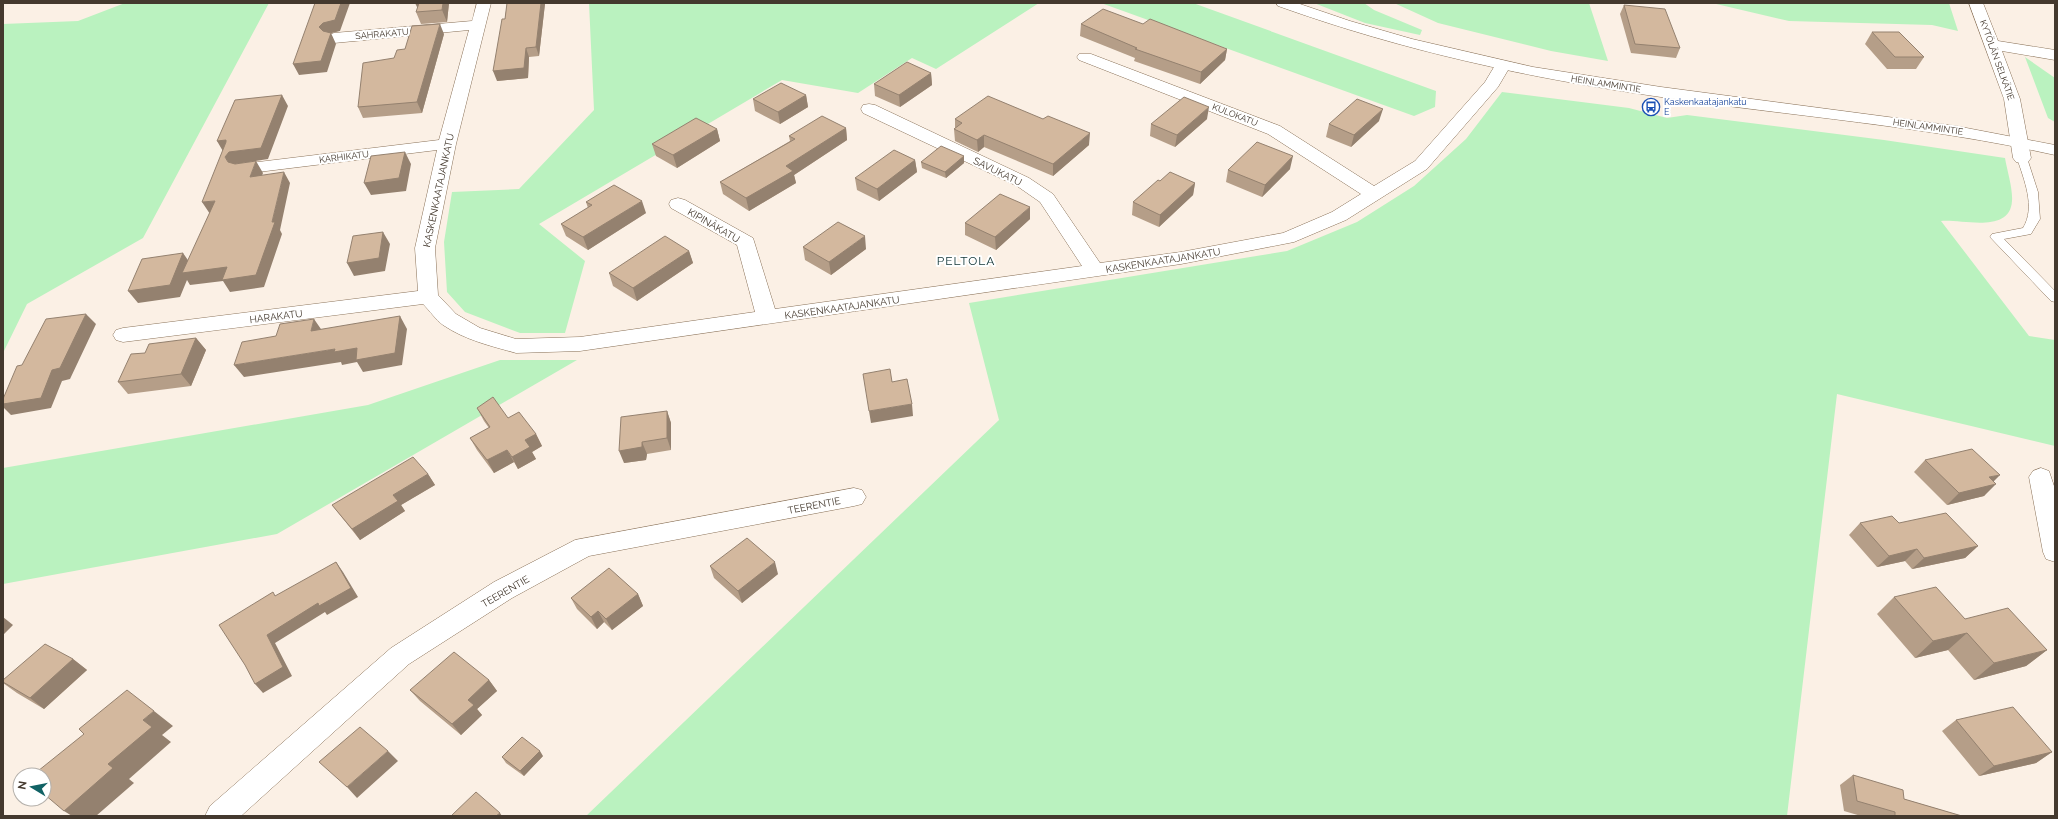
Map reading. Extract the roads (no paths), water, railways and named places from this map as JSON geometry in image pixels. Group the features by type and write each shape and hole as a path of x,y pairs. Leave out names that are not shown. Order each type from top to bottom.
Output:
{"street":[{"name":"KASKENKAATAJANKATU","path":"484,3 447,144 425,248 428,297 448,319 472,333 516,346 580,344 1181,258 1287,238 1339,216 1421,165 1492,84 1503,65"},
{"name":"HEINLAMMINTIE","path":"1284,3 1371,33 1503,65 1576,80 1659,93 1936,128 2021,150 2055,150"},
{"name":"KYTÖLÄN SELKÄTIE","path":"1976,3 2012,99 2021,150"},
{"name":"SAHRAKATU","path":"334,38 478,25"},
{"path":"1992,45 2055,55"},
{"name":"KULOKATU","path":"1085,57 1274,130 1375,195"},
{"name":"SAVUKATU","path":"869,109 1023,182 1047,198 1095,270"},
{"name":"KARHIKATU","path":"242,169 447,144"},
{"name":"KIPINÄKATU","path":"678,204 746,242 767,317"},
{"name":"HARAKATU","path":"123,335 428,297"},
{"path":"2040,478 2055,552"},
{"name":"TEERENTIE","path":"220,816 400,656 503,590 584,547 854,497"}],"lane":[{"path":"2021,150 2033,192 2034,219 2027,231 1996,237 2055,298"}],"place":[{"name":"Kaskenkaatajankatu E","path":"1651,107"}],"district":[{"name":"PELTOLA","path":"966,261"}]}
